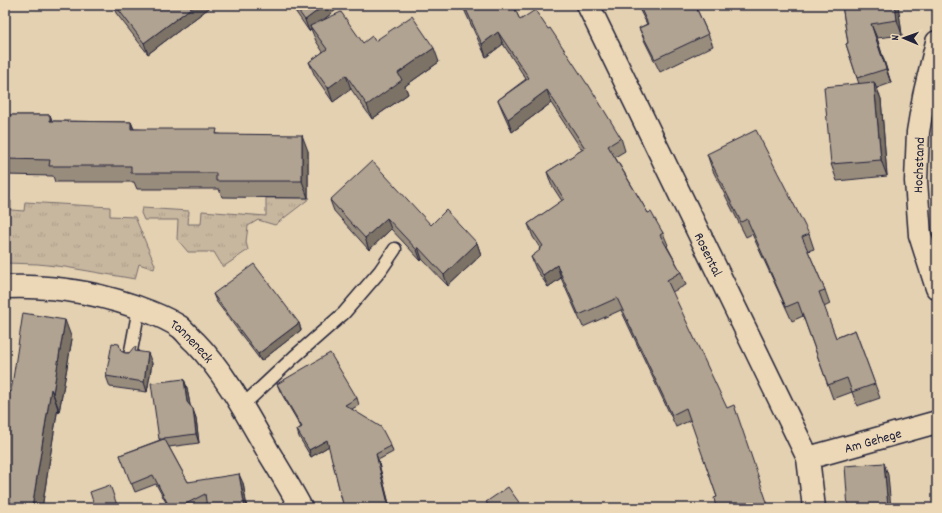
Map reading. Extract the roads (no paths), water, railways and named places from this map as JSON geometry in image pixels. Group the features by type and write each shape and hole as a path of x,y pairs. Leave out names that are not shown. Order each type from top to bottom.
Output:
{"street":[{"name":"Rosental","path":"588,5 808,458 814,508"},
{"name":"Hochstand","path":"937,42 919,124 916,154 916,186 920,235 937,288"},
{"name":"Tanneneck","path":"5,287 27,286 62,290 110,299 163,317 180,327 206,354 220,372 242,406 301,508"},
{"name":"Am Gehege","path":"808,458 937,422"}],"lane":[{"path":"242,406 344,313 380,271 395,249"},
{"path":"130,356 139,308"}]}
